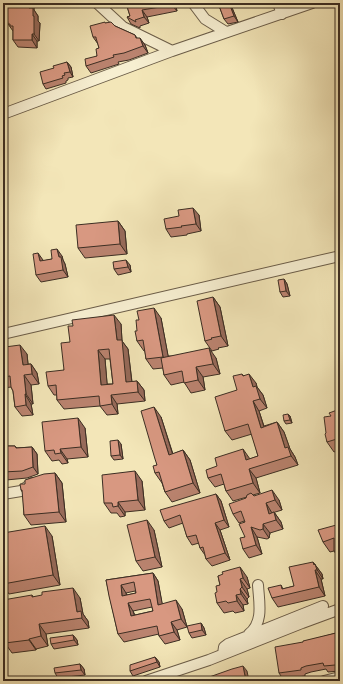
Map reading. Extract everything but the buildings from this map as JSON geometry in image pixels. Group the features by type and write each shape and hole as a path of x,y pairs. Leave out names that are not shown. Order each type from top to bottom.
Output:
{"street":[{"path":"97,3 123,27 172,51"},
{"path":"193,3 205,19 226,32"},
{"path":"278,3 282,14"},
{"path":"3,114 172,51 312,3"},
{"path":"3,334 340,256"},
{"path":"3,494 21,491 29,484 44,479"},
{"path":"246,636 254,630 260,616 258,585"},
{"path":"223,654 225,646 246,636 323,606"},
{"path":"146,681 223,654 340,609"},
{"path":"324,681 340,677"}]}
